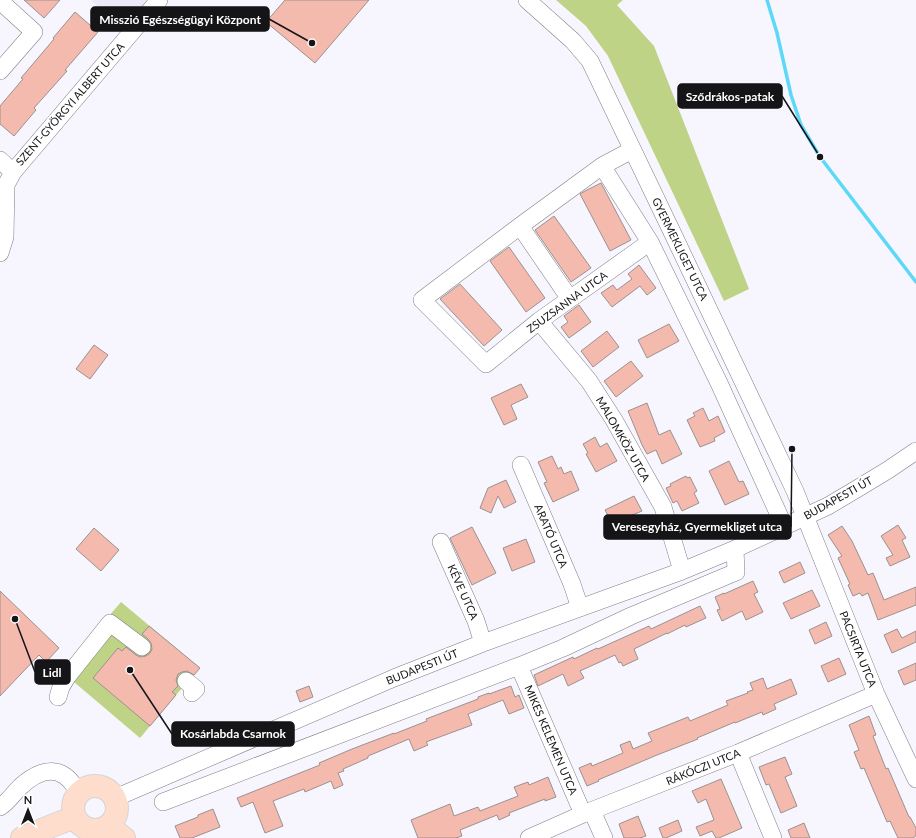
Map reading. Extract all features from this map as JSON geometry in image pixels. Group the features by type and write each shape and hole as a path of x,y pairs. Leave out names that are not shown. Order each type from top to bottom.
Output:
{"main road":[{"path":"99,786 111,792 115,798 117,808 117,813 112,822 116,832 102,829 89,829 78,823 73,811 73,804 79,792 85,788 99,786"},
{"path":"22,838 75,817"}],"street":[{"name":"SZENT-GYÖRGYI ALBERT UTCA","path":"12,172 159,0"},
{"name":"GYERMEKLIGET UTCA","path":"527,0 573,41 590,61 795,491 805,517"},
{"path":"0,2 34,32 0,71"},
{"path":"570,299 520,226 602,166 632,150"},
{"path":"0,160 12,172 6,185 6,237 0,253"},
{"path":"602,166 650,242 719,383 784,526"},
{"name":"ZSUZSANNA UTCA","path":"520,226 422,300 486,364 539,321 650,242"},
{"name":"MALOMKÖZ UTCA","path":"539,321 589,381 614,420 663,507 682,571"},
{"name":"BUDAPESTI ÚT","path":"115,798 394,678 483,643 682,571 735,549 828,506 916,451"},
{"name":"ARATÓ UTCA","path":"521,465 572,584 580,608"},
{"name":"PACSIRTA UTCA","path":"805,517 876,694 916,779"},
{"name":"KÉVE UTCA","path":"441,542 476,621 483,643"},
{"path":"164,802 519,666 563,648 631,616 736,572 735,549"},
{"path":"58,697 61,687 67,677 110,623 142,647"},
{"name":"MIKES KELEMEN UTCA","path":"519,666 587,813 604,838"},
{"name":"RÁKÓCZI UTCA","path":"529,838 587,813 738,753 876,694"},
{"path":"738,753 773,838"},
{"path":"0,807 5,804 20,787 31,778 40,773 49,771 58,772 65,776 71,781 79,792"}],"shaded area":[{"path":"91,0 147,0 122,29"}],"green space":[{"path":"556,0 623,0 617,5 654,46 749,289 724,301 608,56 586,26"},
{"path":"121,602 200,668 140,738 61,671"}],"building":[{"path":"24,0 60,0 44,18"},
{"path":"285,0 369,0 315,63 266,22"},
{"path":"75,12 98,32 65,70 67,71 34,108 36,110 14,136 0,124 0,106"},
{"path":"601,183 631,240 610,251 580,194"},
{"path":"554,216 591,268 571,282 535,230"},
{"path":"509,247 545,298 526,312 490,261"},
{"path":"639,265 656,288 647,295 640,286 612,307 601,293 613,285 617,290 632,279 628,274"},
{"path":"460,284 502,330 484,346 440,299"},
{"path":"579,305 591,322 569,338 561,327 568,322 564,316"},
{"path":"669,324 679,341 647,358 638,340"},
{"path":"607,331 619,347 593,367 581,351"},
{"path":"94,345 108,355 90,379 76,369"},
{"path":"631,361 643,376 616,397 604,381"},
{"path":"521,384 528,397 511,405 517,419 504,425 491,398"},
{"path":"647,403 659,435 670,430 682,454 662,464 656,450 647,454 628,411"},
{"path":"703,408 709,421 718,416 725,432 714,438 715,441 700,447 687,420 695,416 693,413"},
{"path":"595,437 600,447 607,443 617,461 596,472 586,454 588,453 583,444"},
{"path":"552,456 558,469 561,467 564,474 571,471 579,490 553,502 544,483 547,482 538,462"},
{"path":"729,461 739,482 743,481 749,494 725,505 709,471"},
{"path":"686,476 687,478 690,477 697,491 694,493 699,503 682,511 677,501 673,503 666,488 671,486 670,484"},
{"path":"506,480 516,502 504,508 498,496 491,513 480,508 488,488"},
{"path":"634,496 642,511 630,516 635,524 620,532 616,523 613,525 605,510"},
{"path":"898,525 906,538 902,540 910,557 890,566 886,558 893,555 881,536"},
{"path":"842,526 852,541 868,575 873,573 884,600 916,587 916,605 878,620 868,593 862,596 860,593 853,596 848,585 850,584 838,558 842,556 828,535"},
{"path":"472,527 496,573 472,585 450,538"},
{"path":"94,528 119,550 101,571 76,549"},
{"path":"526,539 535,562 512,571 503,548"},
{"path":"800,562 805,573 784,583 779,572"},
{"path":"753,581 758,592 754,594 763,612 746,620 742,611 722,621 717,610 720,609 715,597"},
{"path":"812,590 820,606 791,619 783,603"},
{"path":"0,591 59,648 46,662 39,655 0,696"},
{"path":"700,606 706,618 686,627 685,625 634,649 638,659 623,666 621,662 619,663 615,655 580,671 584,678 568,686 563,674 538,686 534,675 573,657 574,659 649,626 651,629"},
{"path":"826,622 832,636 815,644 809,630"},
{"path":"149,626 200,668 194,675 187,671 178,674 176,680 178,686 172,692 176,695 150,726 93,678 118,648 122,651 126,647 140,657 146,656 150,653 152,649 151,643 142,634"},
{"path":"897,629 902,638 916,631 916,642 892,653 884,635"},
{"path":"839,658 846,674 828,682 821,666"},
{"path":"916,663 916,680 904,685 898,671"},
{"path":"763,678 767,689 791,679 797,694 774,704 776,709 763,715 762,712 735,722 587,786 579,768 591,763 592,766 623,753 620,745 630,741 633,749 652,741 648,733 688,717 690,721 728,705 726,701 753,690 750,683"},
{"path":"309,686 313,697 300,702 296,691"},
{"path":"511,686 515,697 519,695 524,708 509,714 503,700 468,714 472,725 426,742 428,745 414,751 409,739 368,756 368,758 343,769 344,771 338,773 343,785 334,789 331,781 305,792 304,789 273,801 283,826 265,833 253,802 241,807 237,798 320,765 319,763 352,749 427,721 426,719 478,699 478,697"},
{"path":"869,716 876,735 873,736 886,769 888,768 909,817 916,828 916,836 913,838 898,838 890,821 887,822 864,768 861,769 854,752 859,750 849,725"},
{"path":"785,757 792,774 785,777 797,806 781,813 769,784 766,785 759,767"},
{"path":"548,777 556,797 545,801 545,799 509,813 510,815 499,820 497,815 460,830 462,836 456,838 418,838 411,820 450,804 454,816 478,807 480,811 518,796 514,787 528,782 529,785"},
{"path":"721,779 742,828 719,838 716,838 712,831 700,836 696,827 714,820 706,799 698,803 692,791"},
{"path":"213,809 220,827 192,838 180,838 175,826"},
{"path":"638,816 646,836 640,838 624,838 619,824"},
{"path":"678,820 682,831 663,838 659,828"},
{"path":"804,823 810,838 791,838 788,830"}],"waterway":[{"path":"767,0 777,33 791,95 801,125 820,157 916,282"}],"place":[{"name":"Misszió Egészségügyi Központ","path":"312,43"},
{"name":"Sződrákos-patak","path":"820,157"},
{"name":"Veresegyház, Gyermekliget utca","path":"792,449"},
{"name":"Lidl","path":"15,619"},
{"name":"Kosárlabda Csarnok","path":"130,670"}]}
